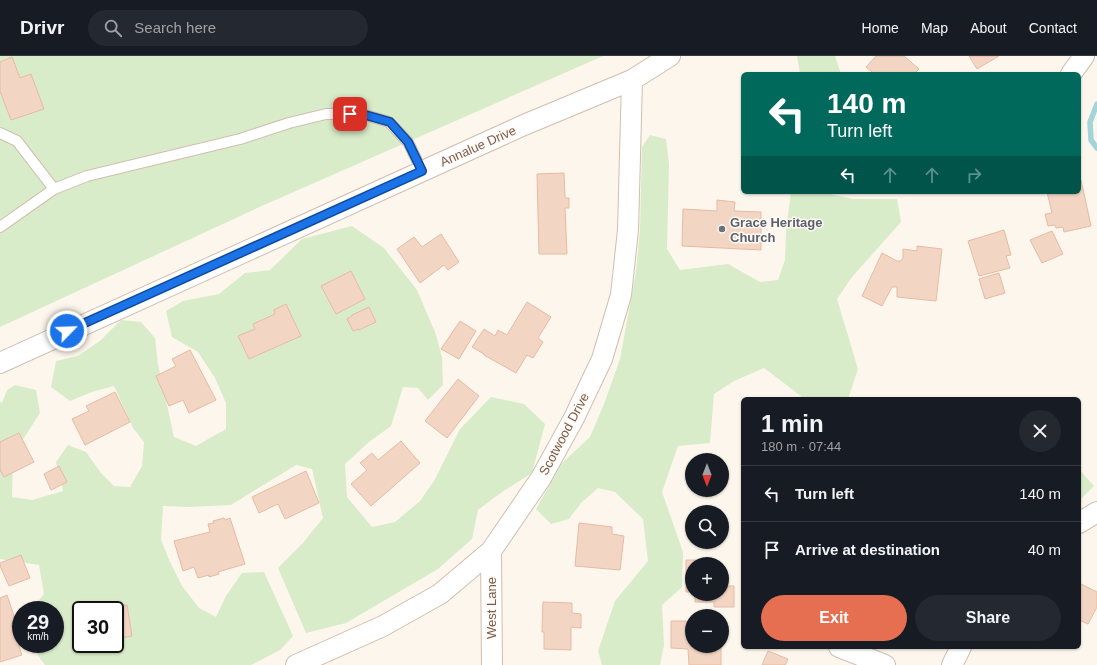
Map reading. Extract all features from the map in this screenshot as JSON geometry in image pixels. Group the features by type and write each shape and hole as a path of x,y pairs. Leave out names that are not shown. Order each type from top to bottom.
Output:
{"street":[{"name":"Annalue Drive","path":"0,363 524,125 632,80 670,56"},
{"path":"1072,72 1084,56"},
{"name":"Scotwood Drive","path":"296,665 383,626 440,594 491,551 541,478 574,418 602,359 621,295 628,230 632,80"},
{"path":"1081,522 1097,512"},
{"name":"West Lane","path":"491,551 492,665"},
{"path":"844,649 885,665"},
{"path":"952,665 960,649"}],"lane":[{"path":"0,227 54,189 87,176 240,139 289,123 326,114 362,114 390,122 408,142 422,171"},
{"path":"0,133 17,141 54,189"}],"green space":[{"path":"0,56 603,56 264,205 0,327"},
{"path":"797,56 835,56 840,72 800,72"},
{"path":"650,135 666,139 669,164 667,249 680,270 728,264 760,282 778,280 785,260 786,231 791,194 830,194 853,199 897,199 901,222 852,277 837,299 858,369 849,397 801,397 764,368 734,381 714,394 710,443 678,446 662,492 683,552 682,587 662,605 664,645 660,665 602,665 598,651 615,601 648,561 643,519 615,492 598,488 581,503 569,519 551,524 536,509 562,463 590,437 604,404 620,359 636,272 640,230 642,147"},
{"path":"352,226 384,248 417,290 435,332 442,357 443,385 428,400 418,388 403,387 391,426 369,442 345,464 347,497 372,527 395,522 420,501 434,481 460,429 491,397 524,404 545,424 532,473 502,492 478,510 472,539 438,569 346,623 306,633 278,568 302,544 323,518 312,469 296,465 231,505 189,507 163,506 161,540 182,586 199,608 216,617 226,596 242,573 264,572 293,636 280,650 251,665 45,665 38,656 38,653 64,653 64,601 38,601 44,594 39,565 0,559 0,402 2,403 7,390 15,385 36,390 40,413 13,455 12,497 32,500 63,491 56,462 68,445 86,452 101,473 114,486 130,487 142,466 144,442 133,428 114,386 92,392 70,401 51,387 56,361 78,356 101,340 121,320 141,322 155,338 158,364 174,437 196,446 226,429 226,403 215,378 198,352 172,337 166,311 183,301 219,294 245,273 270,270 302,239"},
{"path":"1081,471 1094,486 1081,499"}],"building":[{"path":"876,56 904,56 919,69 916,72 872,72 866,67"},
{"path":"969,56 999,56 977,69"},
{"path":"12,57 20,78 31,74 44,109 11,120 0,91 0,62"},
{"path":"564,173 565,198 569,198 569,208 565,208 567,254 539,254 537,174"},
{"path":"1081,180 1091,226 1064,232 1063,227 1056,228 1055,225 1048,226 1045,214 1052,213 1047,194 1081,194"},
{"name":"Grace Heritage Church","path":"717,200 735,202 734,211 761,212 761,250 682,246 683,209 717,211"},
{"path":"1004,230 1011,255 1006,256 1010,268 979,276 968,241"},
{"path":"1052,231 1063,254 1042,263 1030,240"},
{"path":"441,234 459,262 448,270 444,265 420,283 397,249 414,237 422,247"},
{"path":"917,246 942,249 936,301 897,297 897,287 892,287 882,306 862,296 882,253 897,261 901,261 903,258 903,249 917,251"},
{"path":"351,271 365,299 336,314 321,286"},
{"path":"999,273 1005,293 985,299 979,279"},
{"path":"527,302 551,317 538,338 543,342 533,358 527,355 516,373 472,347 484,329 495,336 498,330 507,335"},
{"path":"286,304 301,336 249,359 238,336 255,329 253,324 275,314 274,310"},
{"path":"369,307 376,322 359,330 353,331 347,319"},
{"path":"460,321 476,331 459,359 441,349"},
{"path":"190,350 216,400 189,413 183,400 169,406 156,376 176,366 172,359"},
{"path":"458,379 479,396 447,438 425,421"},
{"path":"115,392 130,422 85,445 72,419 89,411 86,406"},
{"path":"19,433 34,462 4,477 0,470 0,442"},
{"path":"401,441 420,463 371,506 351,484 367,470 360,463 372,453 378,460"},
{"path":"59,466 67,482 51,490 44,474"},
{"path":"306,471 319,503 285,519 278,504 259,513 252,497"},
{"path":"224,518 225,520 230,518 245,564 218,572 219,574 209,577 209,575 198,578 194,567 183,571 174,541 210,532 208,524"},
{"path":"579,523 612,527 612,534 624,536 620,570 575,566"},
{"path":"21,555 30,578 9,586 0,563"},
{"path":"1081,584 1097,592 1097,607 1088,624 1081,621"},
{"path":"729,586 734,586 734,607 714,607 714,602 695,602 729,601"},
{"path":"7,595 12,610 12,653 21,653 22,655 0,662 0,598"},
{"path":"543,602 572,603 572,613 581,614 581,628 571,627 571,650 544,649 544,632 542,632"},
{"path":"124,605 127,605 132,636 124,637"},
{"path":"671,621 685,621 685,649 671,648"},
{"path":"768,651 788,659 785,665 762,665"},
{"path":"688,653 721,653 721,665 689,665"}],"waterway":[{"path":"1097,104 1090,122 1091,140 1097,148"}],"place":[{"name":"Grace Heritage Church","path":"722,229"}],"route":[{"path":"67,331 422,171 408,142 390,122 362,114 350,114"}]}
